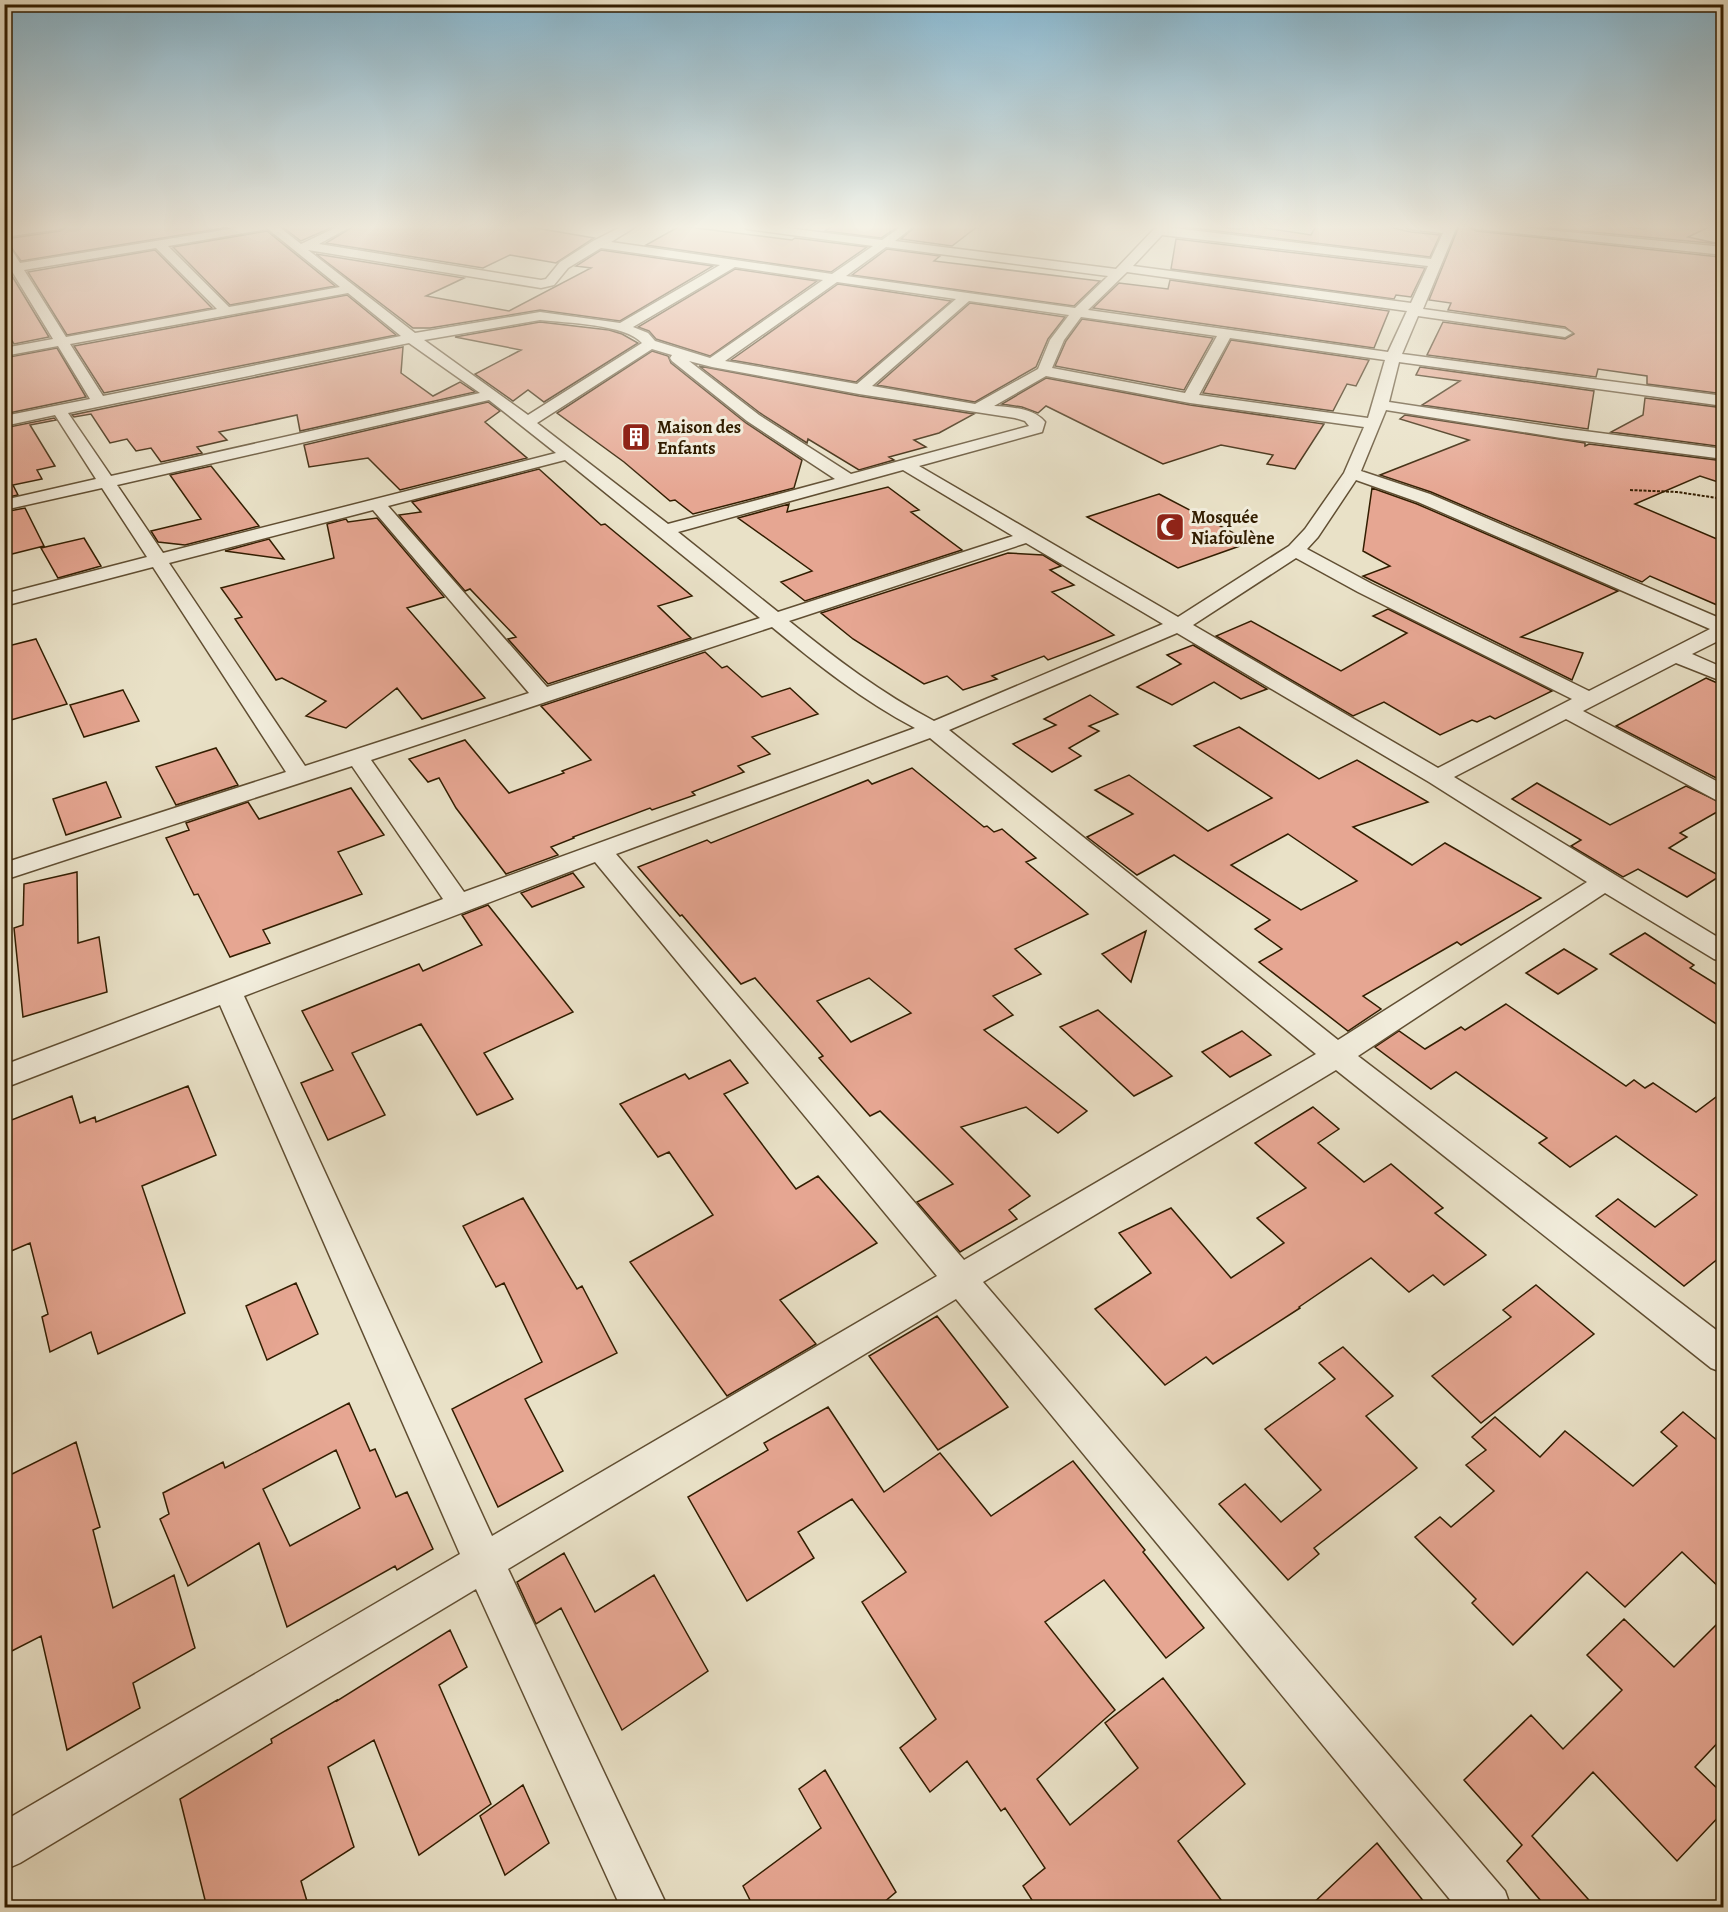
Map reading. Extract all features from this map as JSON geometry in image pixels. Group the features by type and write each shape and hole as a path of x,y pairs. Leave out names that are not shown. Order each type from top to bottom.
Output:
{"street":[{"path":"48,315 99,402"},
{"path":"4,352 209,315"},
{"path":"383,315 528,422 566,455 665,530 843,675 895,710 933,729 1336,1055 1724,1357"},
{"path":"622,327 642,315"},
{"path":"712,363 783,315"},
{"path":"859,390 946,315"},
{"path":"1044,371 1048,355 1074,315"},
{"path":"1111,315 1393,357 1724,401"},
{"path":"4,1077 599,850 933,729 1179,625 1296,550 1312,533 1352,473 1376,414 1393,357 1413,315"},
{"path":"1450,315 1565,333"},
{"path":"4,421 412,338 540,316 622,327 643,336 650,344 712,363 859,390 1031,417 1037,422 1036,429 665,530"},
{"path":"1190,398 1226,333"},
{"path":"528,422 650,344"},
{"path":"670,351 753,418 847,479"},
{"path":"977,409 1044,371 1190,398 1561,433 1724,454"},
{"path":"4,505 492,395"},
{"path":"59,410 300,775"},
{"path":"4,600 566,455"},
{"path":"906,465 1437,777 1724,953"},
{"path":"1352,473 1424,498 1724,629"},
{"path":"378,505 542,695"},
{"path":"4,872 1027,537"},
{"path":"1296,550 1376,593 1588,699"},
{"path":"1437,777 1724,629"},
{"path":"1676,654 1724,676"},
{"path":"1567,711 1724,795"},
{"path":"357,756 459,903"},
{"path":"599,850 1488,1908"},
{"path":"4,1847 961,1281 1336,1055 1605,882"},
{"path":"229,993 484,1562 645,1908"}],"path":[{"path":"1630,490 1664,490 1703,494 1724,499"}],"building":[{"path":"4,315 36,315 49,337 14,344 4,328"},
{"path":"55,315 173,315 67,335"},
{"path":"239,315 372,315 396,335 104,393 74,346"},
{"path":"396,315 508,315 430,328 413,328"},
{"path":"578,315 630,315 620,321"},
{"path":"658,315 768,315 710,356 656,339 649,331 638,327"},
{"path":"794,315 934,315 856,382 731,360"},
{"path":"956,315 1065,317 1048,339 1036,367 975,402 877,385"},
{"path":"1144,315 1387,315 1374,348"},
{"path":"1484,315 1724,315 1724,394 1647,384 1647,376 1598,369 1596,377 1427,355 1443,322 1565,339 1574,334 1565,327"},
{"path":"1082,319 1213,338 1184,390 1055,366 1066,341"},
{"path":"540,322 609,330 638,343 544,402 528,390 513,401 475,374 521,350 455,337"},
{"path":"1231,340 1369,360 1356,386 1347,384 1333,411 1203,393"},
{"path":"403,347 401,373 433,396 460,382 475,392 300,431 297,415 219,432 227,440 197,447 202,453 161,462 151,448 136,451 127,439 110,443 91,414 74,417 72,415"},
{"path":"57,348 86,397 4,414 4,358"},
{"path":"652,351 668,356 671,363 746,423 802,460 794,488 693,514 675,500 670,501 624,462 557,413"},
{"path":"699,366 859,396 974,414 939,433 914,440 926,447 889,457 894,460 859,470 808,439 807,443 760,413"},
{"path":"1420,367 1594,391 1588,429 1422,405 1460,381 1416,375"},
{"path":"1046,378 1190,405 1324,424 1295,469 1267,464 1273,455 1221,445 1163,464 1046,406 1038,413 1022,407 1002,404"},
{"path":"1645,398 1724,408 1724,447 1611,432 1643,415"},
{"path":"488,402 500,411 485,422 527,458 400,490 368,458 309,467 304,445"},
{"path":"1405,415 1585,443 1585,446 1589,444 1724,461 1724,484 1700,476 1635,504 1724,542 1724,608 1650,576 1642,582 1431,492 1380,475 1469,440 1400,419"},
{"path":"54,418 56,420 30,425 55,466 37,470 42,479 13,485 18,495 4,498 4,428"},
{"path":"211,466 259,526 185,545 158,542 151,531 201,519 170,475"},
{"path":"539,469 601,525 605,524 692,596 658,606 691,638 548,684 508,639 516,637 470,589 465,591 399,515 421,512 412,502"},
{"path":"888,487 919,510 911,512 962,550 805,601 781,582 812,571 738,518 789,504 787,512"},
{"path":"1372,488 1417,504 1618,591 1521,637 1583,653 1572,680 1363,576 1390,566 1363,551"},
{"path":"1159,494 1251,542 1178,568 1087,517"},
{"path":"25,508 44,546 4,556 4,512"},
{"path":"377,518 444,597 407,608 485,698 422,719 397,688 346,728 306,716 326,701 282,678 276,680 235,619 242,617 221,588 334,558 327,524 346,519 348,522"},
{"path":"84,538 101,566 58,578 41,548"},
{"path":"269,539 284,559 225,551"},
{"path":"1008,553 1043,555 1061,566 1050,570 1074,585 1052,592 1114,635 1048,660 1044,656 992,676 997,679 963,690 947,676 924,684 853,639 821,613"},
{"path":"1388,609 1552,691 1495,719 1490,716 1477,722 1472,720 1440,735 1384,702 1353,716 1216,636 1251,621 1341,671 1407,633 1373,616"},
{"path":"36,639 67,704 4,722 4,647"},
{"path":"1193,645 1267,689 1241,699 1214,682 1172,705 1137,687 1181,664 1167,655"},
{"path":"705,652 722,668 727,666 762,697 790,688 818,714 752,737 770,754 738,766 744,772 692,792 695,795 652,810 650,808 573,837 551,847 558,855 506,874 456,808 439,778 428,782 409,759 465,740 509,793 564,773 562,771 591,760 541,706"},
{"path":"1706,678 1724,686 1724,782 1616,726"},
{"path":"123,690 139,721 84,737 70,705"},
{"path":"1090,695 1118,714 1089,726 1099,731 1069,748 1081,756 1052,772 1013,744 1056,725 1044,719"},
{"path":"1239,727 1319,779 1357,760 1428,802 1353,827 1412,865 1445,843 1541,898 1461,945 1457,942 1363,996 1381,1009 1348,1031 1259,962 1282,949 1255,929 1270,920 1174,855 1137,875 1087,837 1133,814 1095,790 1129,775 1208,831 1272,798 1194,746","holes":["1288,834 1357,881 1301,910 1231,865"]},
{"path":"216,748 238,785 176,805 156,767"},
{"path":"912,768 984,827 987,826 994,832 1002,829 1036,858 1026,862 1088,914 1015,949 1041,974 993,996 1013,1015 984,1030 1087,1111 1058,1133 1026,1107 961,1127 1030,1196 1009,1210 1017,1219 960,1252 917,1202 953,1184 880,1111 870,1116 819,1058 823,1056 755,978 741,984 638,867 707,840 711,843 868,780 872,784","holes":["869,978 911,1013 851,1042 817,1001"]},
{"path":"106,782 121,817 66,835 53,799"},
{"path":"1537,783 1610,825 1686,786 1724,804 1724,808 1680,833 1687,837 1669,848 1720,876 1687,897 1638,869 1623,877 1571,846 1581,840 1512,799"},
{"path":"351,788 384,835 338,852 362,894 263,930 270,943 230,957 198,894 194,895 166,838 189,830 186,823 248,802 259,819"},
{"path":"77,872 78,943 99,937 107,992 23,1017 14,928 23,925 24,884"},
{"path":"573,873 584,887 532,907 521,893"},
{"path":"488,905 573,1012 484,1053 513,1099 477,1115 421,1024 352,1053 385,1115 328,1140 301,1083 333,1070 302,1011 419,964 423,971 482,945 462,915"},
{"path":"1146,931 1131,982 1102,954"},
{"path":"1645,933 1694,965 1690,968 1724,989 1724,1029 1610,954"},
{"path":"1564,949 1597,969 1558,994 1526,973"},
{"path":"1506,1004 1626,1086 1634,1080 1645,1088 1653,1083 1696,1112 1724,1091 1724,1254 1684,1286 1596,1216 1618,1199 1655,1227 1697,1195 1616,1136 1570,1167 1539,1143 1547,1138 1456,1072 1431,1089 1375,1047 1399,1031 1425,1049 1461,1027 1465,1030"},
{"path":"1098,1010 1172,1076 1134,1096 1060,1027"},
{"path":"1242,1031 1271,1055 1230,1077 1202,1052"},
{"path":"730,1060 748,1083 724,1094 796,1189 818,1176 877,1243 780,1300 816,1344 727,1396 630,1262 713,1215 669,1152 658,1157 620,1104 685,1074 689,1079"},
{"path":"188,1086 216,1155 142,1186 185,1313 98,1354 91,1332 50,1352 42,1317 48,1314 30,1243 4,1254 4,1123 72,1096 80,1123 95,1117 96,1122"},
{"path":"1313,1107 1339,1129 1318,1143 1364,1182 1391,1164 1443,1208 1435,1213 1486,1255 1444,1285 1433,1275 1409,1292 1371,1258 1300,1308 1213,1364 1206,1357 1165,1385 1095,1309 1151,1273 1119,1233 1171,1208 1231,1278 1284,1243 1257,1218 1306,1188 1255,1143"},
{"path":"523,1198 577,1289 582,1286 617,1353 525,1399 563,1471 498,1507 452,1409 542,1362 504,1283 496,1287 463,1226"},
{"path":"296,1283 318,1334 267,1360 246,1306"},
{"path":"1536,1285 1594,1334 1481,1423 1432,1376 1511,1317 1503,1310"},
{"path":"937,1316 1008,1407 938,1450 869,1356"},
{"path":"1343,1347 1393,1396 1366,1416 1417,1468 1314,1548 1319,1554 1288,1580 1219,1504 1245,1484 1281,1522 1321,1490 1265,1429 1335,1379 1319,1363"},
{"path":"349,1403 370,1451 375,1449 396,1497 407,1492 433,1549 397,1570 395,1566 287,1627 259,1543 188,1586 160,1519 169,1514 163,1493 223,1462 225,1468","holes":["336,1450 360,1508 290,1546 263,1489"]},
{"path":"828,1407 884,1492 940,1453 991,1516 1073,1461 1145,1550 1143,1552 1204,1628 1166,1658 1104,1580 1045,1622 1115,1710 1037,1779 1070,1825 1138,1768 1105,1723 1163,1678 1245,1784 1178,1841 1227,1908 1037,1908 1023,1886 1045,1868 1005,1808 1001,1811 967,1761 930,1792 900,1748 936,1719 862,1602 906,1572 852,1499 798,1532 814,1558 747,1601 688,1497 768,1450 764,1443"},
{"path":"1683,1412 1724,1446 1724,1592 1682,1552 1625,1607 1587,1572 1513,1645 1472,1603 1476,1599 1415,1537 1440,1517 1451,1527 1494,1491 1466,1465 1486,1450 1472,1437 1495,1417 1540,1457 1565,1431 1633,1486 1677,1446 1661,1432"},
{"path":"76,1442 100,1527 93,1530 113,1608 174,1575 195,1648 133,1683 140,1708 67,1750 41,1636 4,1655 4,1478"},
{"path":"564,1553 595,1612 654,1575 708,1671 622,1730 561,1608 536,1624 517,1582"},
{"path":"1724,1617 1724,1736 1695,1767 1724,1795 1724,1811 1677,1861 1593,1772 1532,1836 1596,1908 1547,1908 1507,1861 1522,1845 1464,1780 1531,1715 1563,1749 1622,1690 1587,1655 1624,1619 1674,1667"},
{"path":"450,1630 467,1667 439,1685 491,1804 419,1855 374,1740 328,1767 354,1847 301,1881 309,1908 207,1908 180,1799 272,1743 271,1739 337,1701"},
{"path":"825,1770 896,1892 877,1908 754,1908 743,1886 821,1828 799,1789"},
{"path":"523,1785 549,1843 505,1875 480,1816"},
{"path":"1377,1843 1429,1908 1308,1908"}],"place":[{"name":"Maison des Enfants","path":"636,437"},
{"name":"Mosquée Niafoulène","path":"1170,527"}]}
